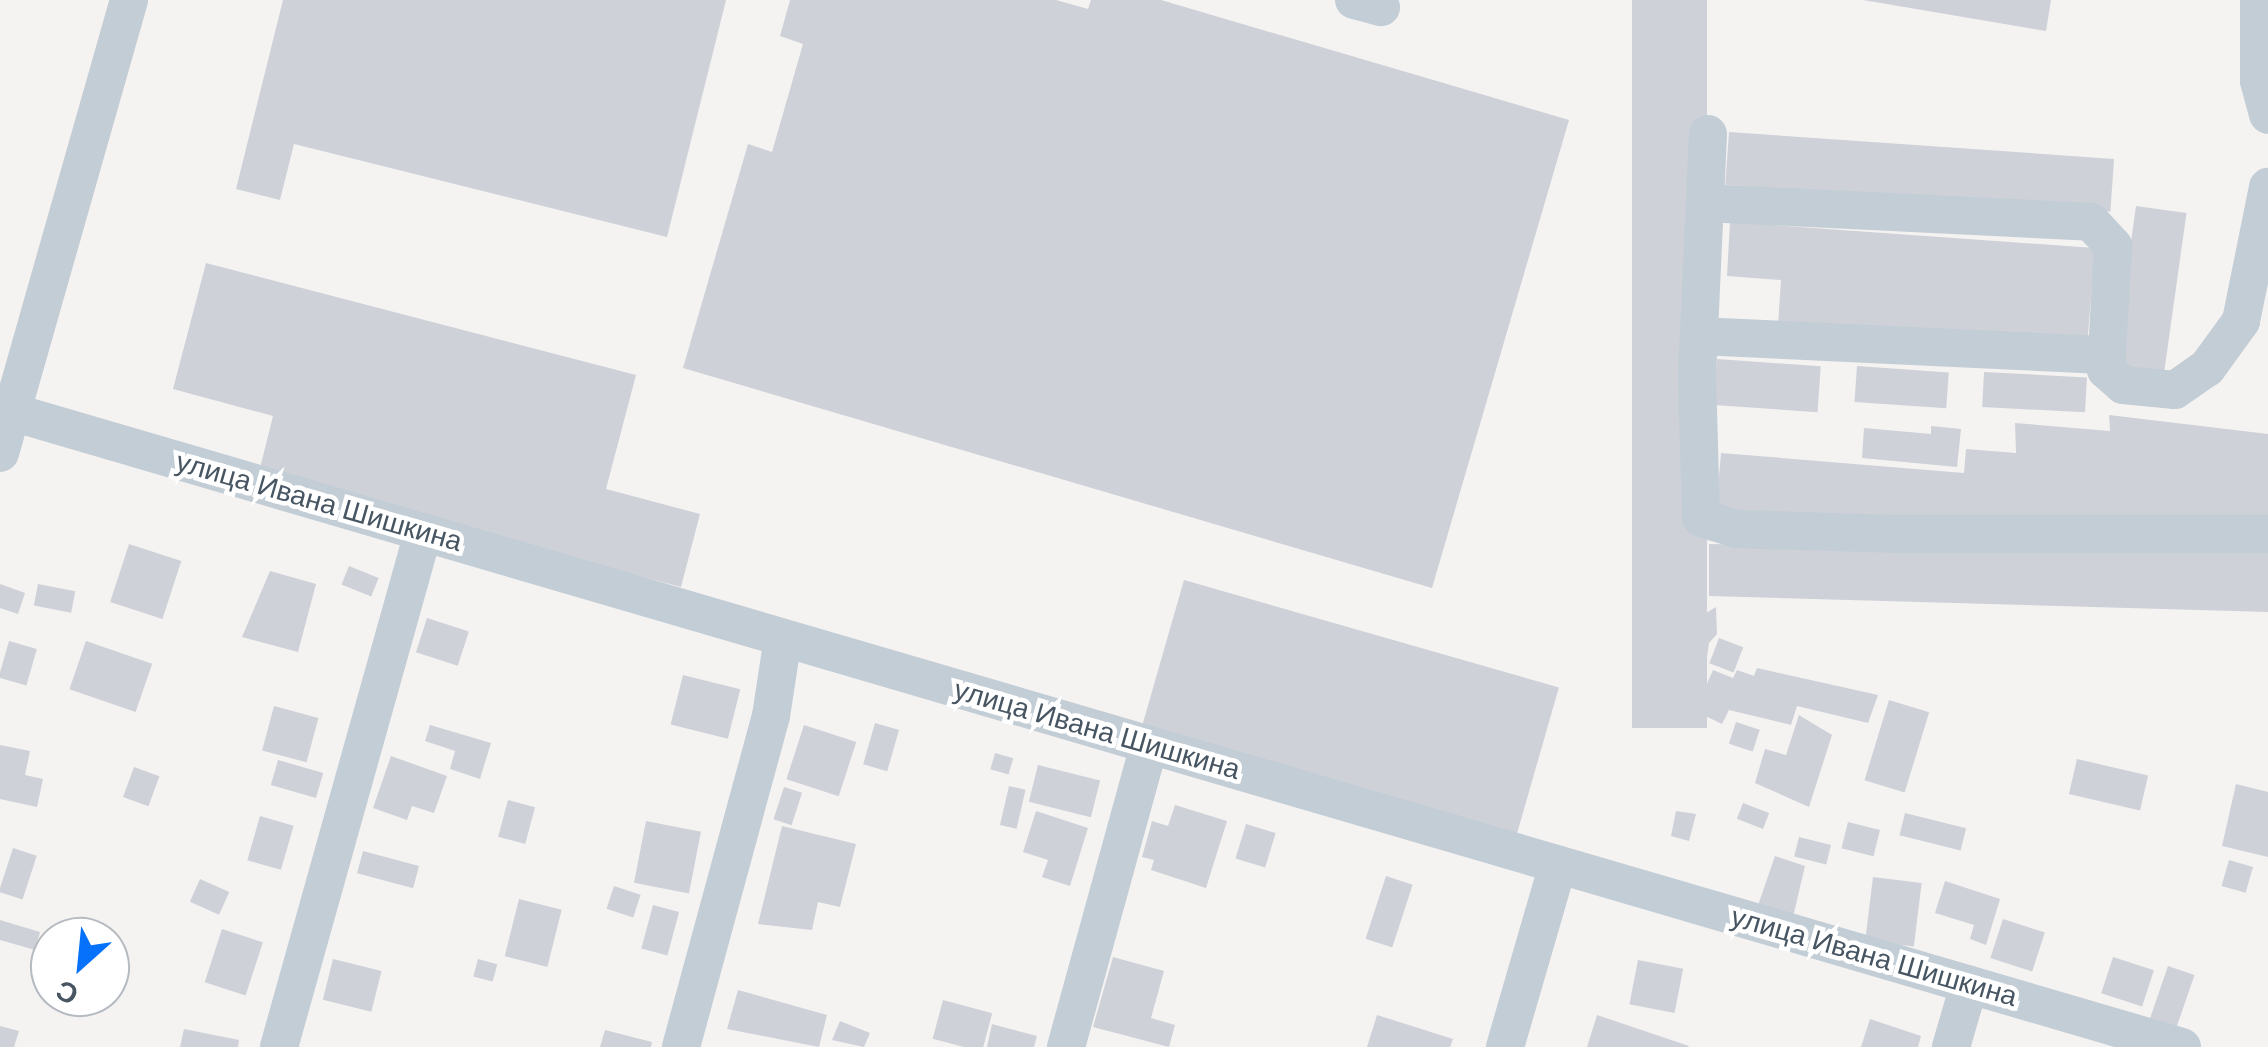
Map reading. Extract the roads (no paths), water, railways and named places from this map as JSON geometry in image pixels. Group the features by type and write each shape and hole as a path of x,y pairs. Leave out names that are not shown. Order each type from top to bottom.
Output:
{"street":[{"path":"0,452 129,0"},
{"path":"2259,0 2259,81 2268,116"},
{"path":"1708,134 1699,336 1698,510 1709,523 1899,534 2268,534"},
{"path":"1705,203 2091,222 2112,246 2103,354 2114,380 2139,390 2176,390 2207,368 2249,304 2268,187"},
{"path":"1699,336 2103,354"},
{"name":"улица Ивана Шишкина","path":"12,412 2182,1047"},
{"path":"279,1047 422,532"},
{"path":"681,1047 771,716 783,638"},
{"path":"1066,1047 1149,745"},
{"path":"1505,1047 1558,865"},
{"path":"1951,1047 1969,985"}]}
